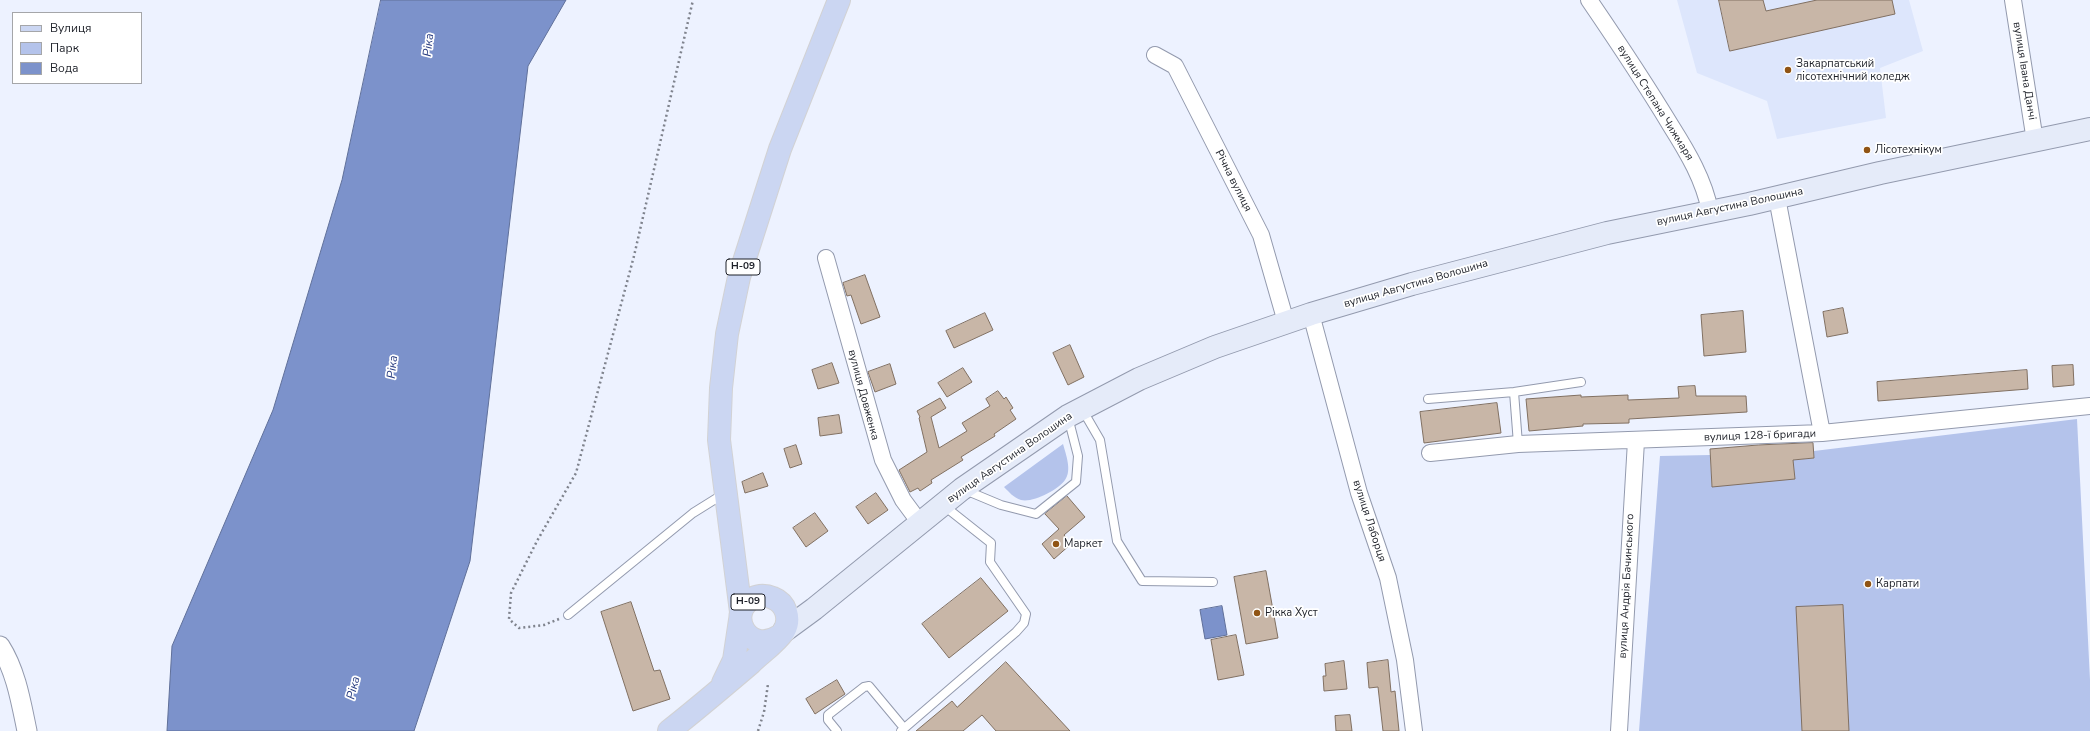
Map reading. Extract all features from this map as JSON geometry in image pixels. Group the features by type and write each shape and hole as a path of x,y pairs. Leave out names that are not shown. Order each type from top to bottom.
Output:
{"main road":[{"name":"Н-09","path":"782,634 766,642 758,642 746,634 741,616 719,440 721,388 727,334 739,277 780,149 839,0"},
{"name":"вулиця Августина Волошина","path":"669,731 720,689 782,634 962,489 1075,412 1176,362 1311,314 1412,284 1501,260 1607,233 1777,198 1880,173 2090,129"},
{"name":"Н-09","path":"733,548 740,564 751,579 779,601"},
{"name":"Н-09","path":"741,616 748,601 760,596 768,596 779,601"},
{"path":"779,601 814,609"},
{"path":"779,601 787,617 782,634"},
{"name":"вулиця Августина Волошина","path":"720,689 734,660 741,616"}],"street":[{"name":"вулиця Степана Чижмаря","path":"1589,0 1641,78 1683,146 1706,189 1710,211"},
{"name":"вулиця Івана Данчі","path":"2013,0 2035,141"},
{"name":"Річна вулиця","path":"1155,55 1175,66 1261,235 1286,322"},
{"path":"1777,198 1822,433"},
{"name":"вулиця Довженка","path":"826,258 883,460 903,500 920,523"},
{"name":"вулиця Лаборця","path":"1311,314 1359,493 1388,578 1405,660 1414,731"},
{"name":"вулиця 128-ї бригади","path":"1430,453 1518,444 1636,441 1822,433 2090,406"},
{"name":"вулиця Андрія Бачинського","path":"1619,731 1636,441"},
{"path":"0,646 8,659 17,685 27,731"}],"lane":[{"path":"1428,399 1514,392 1581,382"},
{"path":"1514,392 1518,444"},
{"path":"962,489 1001,505 1036,514 1076,482 1078,456 1075,412"},
{"path":"1075,412 1100,440 1117,541 1142,580 1213,582"},
{"path":"568,615 693,513 725,492"},
{"path":"836,731 828,720 828,715 864,687 869,686 902,729 1016,632 1024,623 1026,614 990,562 991,543 943,505"}],"path":[{"path":"568,615 544,625 519,628 509,619 511,593 537,541 576,473 634,256 693,0"},
{"path":"758,731 764,712 768,684"}],"shaded area":[{"name":"Закарпатський лісотехнічний коледж","path":"1677,0 1909,0 1923,51 1880,68 1886,118 1777,139 1767,101 1697,73"}],"green space":[{"name":"Карпати","path":"2077,419 2090,680 2090,731 1639,731 1660,456 1710,455 1712,487 1793,460 1814,458 1814,451"},
{"path":"1063,444 1068,462 1068,472 1065,480 1057,488 1032,500 1021,500 1012,495 1004,487"}],"water":[{"name":"Ріка","path":"381,0 566,0 528,66 470,561 414,731 167,731 172,646 273,410 342,180"},
{"path":"1222,606 1227,635 1205,639 1200,610"}],"building":[{"path":"1719,0 1763,0 1766,11 1817,0 1892,0 1895,14 1730,51"},
{"path":"865,275 880,317 861,324 851,295 847,296 843,283"},
{"path":"1843,308 1848,333 1827,337 1823,312"},
{"path":"1743,311 1746,352 1704,356 1701,315"},
{"path":"985,313 993,330 954,348 946,331"},
{"path":"1070,345 1084,377 1068,385 1053,353"},
{"path":"832,363 839,383 818,389 812,370"},
{"path":"890,364 896,384 875,392 868,372"},
{"path":"2073,365 2074,385 2053,387 2052,366"},
{"path":"963,368 972,382 947,397 938,383"},
{"path":"2027,370 2028,389 1878,401 1877,382"},
{"path":"1695,386 1696,396 1746,396 1747,412 1629,419 1629,423 1583,424 1583,426 1529,431 1526,399 1581,395 1581,397 1628,395 1628,400 1679,398 1678,387"},
{"path":"998,391 1004,399 1006,397 1013,408 1010,410 1016,419 994,434 995,436 961,457 963,460 931,480 932,483 920,491 918,488 910,492 899,470 927,452 920,417 917,411 940,398 946,408 931,417 939,448 967,431 962,423 990,406 986,399"},
{"path":"1497,403 1501,433 1424,443 1420,412"},
{"path":"839,415 842,433 820,436 818,418"},
{"path":"1813,443 1814,458 1793,460 1795,479 1712,487 1710,449 1758,445"},
{"path":"796,445 802,464 790,468 784,449"},
{"path":"763,473 768,486 745,493 742,482"},
{"path":"876,493 888,510 868,524 856,507"},
{"path":"1067,496 1085,517 1064,535 1071,544 1054,559 1042,544 1059,529 1045,514"},
{"path":"815,513 828,531 806,547 793,528"},
{"name":"Рікка Хуст","path":"1266,571 1278,638 1246,644 1234,577"},
{"path":"981,578 1008,611 949,658 922,624"},
{"path":"631,602 654,671 660,670 670,699 633,711 601,612"},
{"path":"1843,605 1849,731 1802,731 1796,607"},
{"path":"1236,635 1244,675 1218,680 1211,640"},
{"path":"1388,660 1391,692 1395,691 1399,731 1383,731 1378,687 1369,688 1367,663"},
{"path":"1344,661 1347,689 1324,691 1323,676 1326,676 1325,664"},
{"path":"1006,662 1070,731 996,731 982,715 963,731 916,731 952,701 957,707"},
{"path":"837,680 845,694 815,714 806,699"},
{"path":"1350,715 1352,731 1336,731 1335,716"}],"place":[{"name":"Закарпатський лісотехнічний коледж","path":"1788,70"},
{"name":"Лісотехнікум","path":"1867,150"},
{"name":"Маркет","path":"1056,544"},
{"name":"Карпати","path":"1868,584"},
{"name":"Рікка Хуст","path":"1257,613"}]}
